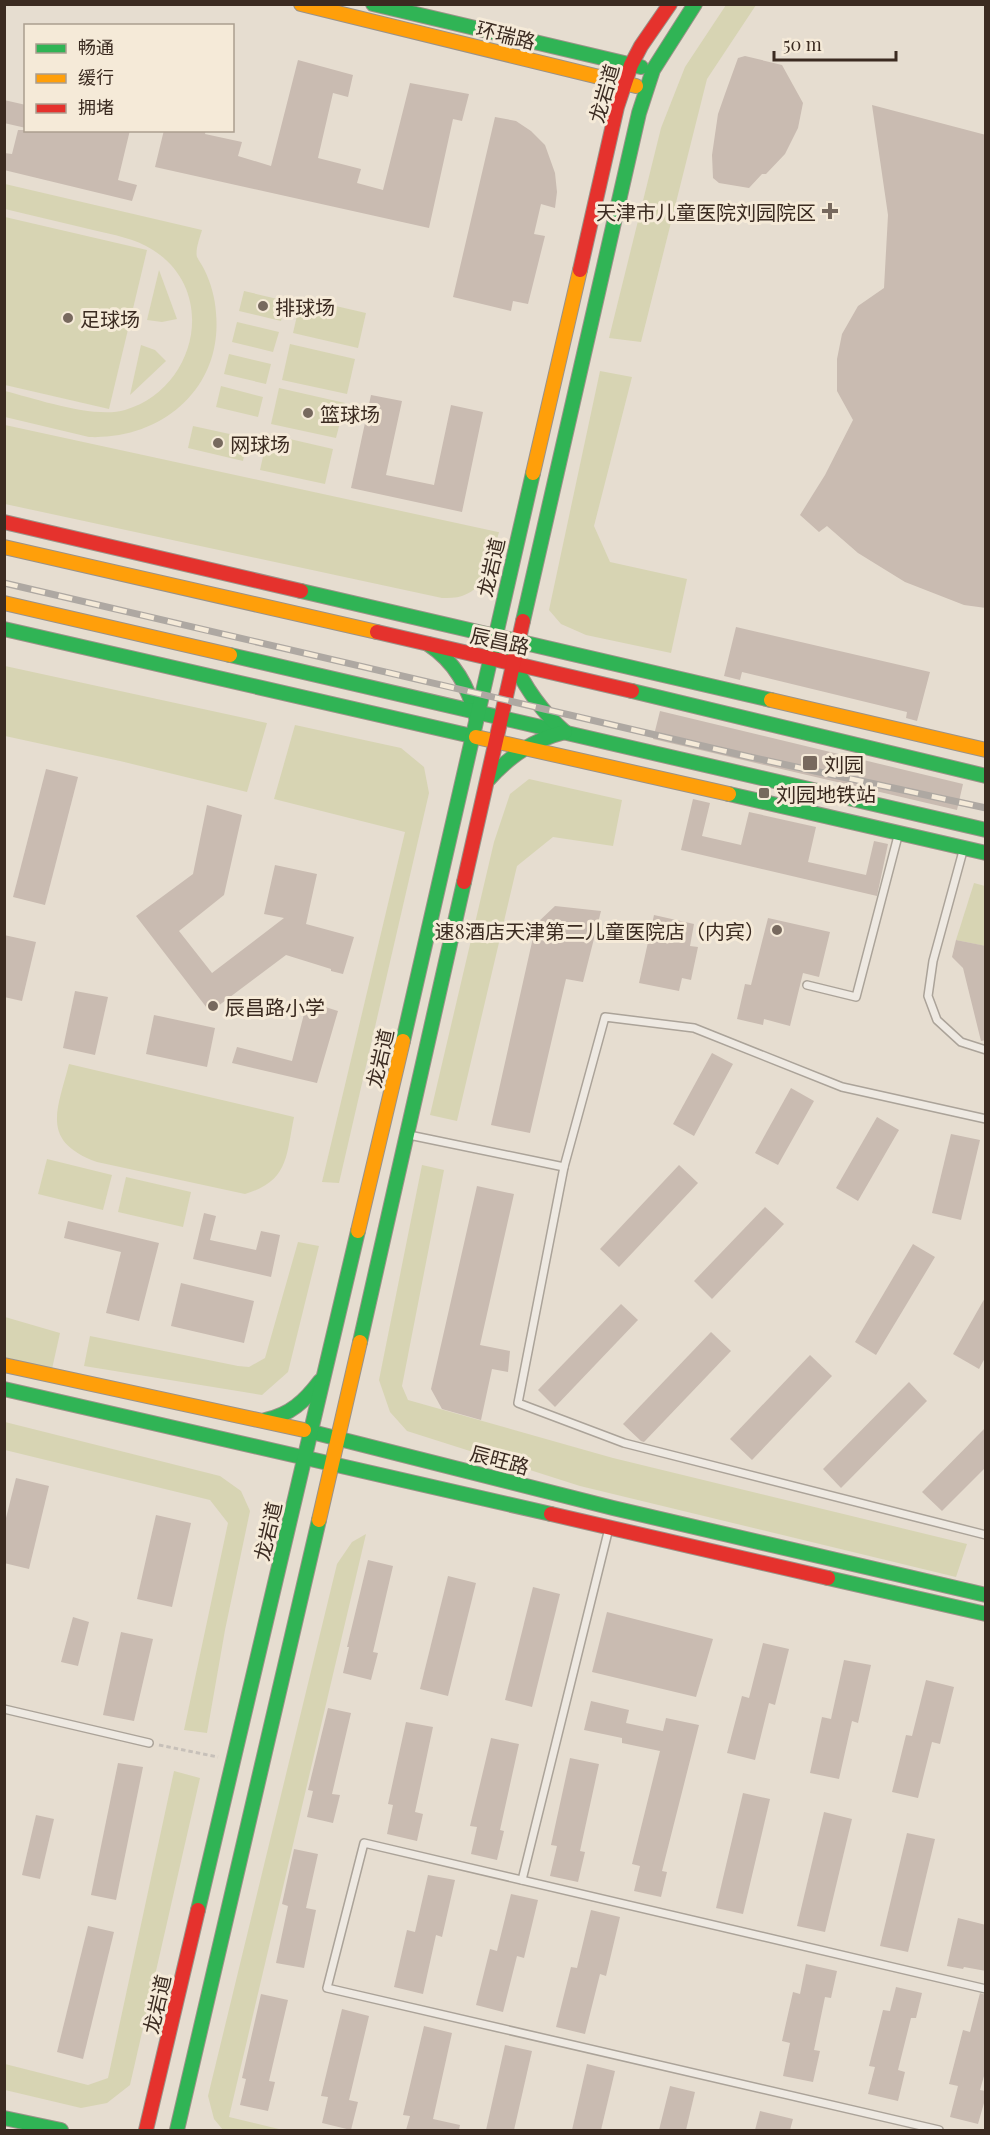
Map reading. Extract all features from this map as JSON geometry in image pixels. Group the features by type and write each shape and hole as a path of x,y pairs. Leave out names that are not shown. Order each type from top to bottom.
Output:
{"main road":[{"name":"环瑞路","path":"302,4 647,88"},
{"name":"环瑞路","path":"373,4 653,70"},
{"name":"龙岩道","path":"146,2130 413,997 483,739 500,717 514,663 500,613 617,107 631,64 670,4"},
{"path":"647,88 653,70 695,4"},
{"name":"龙岩道","path":"483,739 476,714 490,658 506,639 647,88"},
{"path":"4,522 986,750"},
{"name":"辰昌路","path":"4,547 514,663 986,776"},
{"path":"4,603 476,714 500,717 986,830"},
{"path":"4,630 986,853"},
{"path":"428,644 445,655 458,672 476,714"},
{"path":"514,663 533,702 565,732"},
{"path":"487,781 522,748 535,740 565,732"},
{"path":"177,2130 333,1467 487,781 483,739"},
{"path":"925,815 964,848"},
{"name":"辰旺路","path":"4,1365 310,1430 614,1508 986,1595"},
{"path":"262,1421 280,1418 294,1410 305,1400 324,1375"},
{"path":"260,1447 274,1446 295,1439 310,1430 352,1378"},
{"path":"4,1389 304,1457 333,1467 986,1614"},
{"path":"288,1527 304,1501 333,1467 353,1457 371,1453 396,1452"},
{"path":"4,2118 61,2130"}],"lane":[{"path":"807,985 856,997 899,833"},
{"path":"964,848 933,961 928,996 937,1020 961,1042 986,1050"},
{"path":"986,1119 842,1087 694,1028 605,1017 564,1167 518,1403 624,1443 986,1535"},
{"path":"406,1134 564,1167"},
{"path":"522,1880 614,1508"},
{"path":"4,1709 149,1743"},
{"path":"939,2130 327,1988 364,1843 986,1989"}],"path":[{"path":"149,1743 233,1761"}],"shaded area":[{"path":"726,5 756,5 707,79 641,342 609,338 661,128 685,67"},
{"path":"5,184 202,230 197,257 209,280 214,296 216,340 209,365 198,386 182,405 163,419 140,430 115,436 89,437 5,417 5,391 65,407 98,412 125,410 149,399 169,382 182,361 190,338 192,314 186,290 174,268 153,250 124,237 5,209"},
{"name":"足球场","path":"5,217 147,250 109,409 5,385"},
{"path":"159,270 177,319 162,322 147,320"},
{"name":"排球场","path":"244,291 286,301 281,321 239,311"},
{"name":"篮球场","path":"301,298 366,313 358,348 293,333"},
{"name":"排球场","path":"237,322 279,332 273,352 232,342"},
{"name":"篮球场","path":"290,344 355,359 347,394 282,380"},
{"path":"141,345 155,350 166,361 130,395"},
{"name":"排球场","path":"229,354 271,364 266,384 224,374"},
{"path":"600,371 632,377 594,526 610,562 687,579 671,653 586,635 561,624 549,610"},
{"path":"221,386 263,397 258,417 216,407"},
{"name":"篮球场","path":"279,388 345,403 336,438 271,424"},
{"path":"5,425 499,532 488,570 478,586 462,596 442,598 5,504"},
{"name":"网球场","path":"193,426 248,438 243,461 188,448"},
{"name":"篮球场","path":"268,434 333,449 325,484 260,470"},
{"path":"5,666 267,723 247,792 5,736"},
{"path":"295,725 401,748 424,767 429,793 339,1183 322,1182 405,832 274,799"},
{"path":"529,779 622,800 613,846 553,837 517,866 457,1121 430,1115 494,842 510,794"},
{"path":"974,883 985,886 985,946 956,940"},
{"path":"69,1064 294,1117 283,1165 270,1182 245,1194 97,1162 79,1154 67,1144 60,1134 57,1123 60,1096"},
{"path":"47,1159 112,1175 103,1210 38,1194"},
{"path":"422,1165 444,1170 402,1386 408,1400 613,1458 967,1544 956,1577 580,1486 407,1431 390,1412 379,1380"},
{"path":"126,1177 191,1192 183,1227 118,1212"},
{"path":"298,1242 319,1246 288,1372 262,1395 84,1366 90,1336 238,1366 249,1367 265,1358"},
{"path":"5,1317 60,1333 52,1369 5,1357"},
{"path":"5,1422 220,1476 241,1491 250,1511 225,1630 207,1733 184,1730 228,1523 210,1500 5,1450"},
{"path":"366,1534 229,2117 283,2130 223,2130 214,2119 208,2096 337,1564 352,1542"},
{"path":"174,1771 200,1778 130,2085 107,2103 81,2108 5,2090 5,2064 88,2085 108,2078"}],"building":[{"path":"745,56 782,65 803,103 798,128 785,154 749,188 719,183 713,178 712,155 718,114 738,58"},
{"path":"298,60 353,75 348,97 333,93 318,158 361,169 357,183 383,190 410,83 469,94 462,121 453,119 429,228 155,167 164,132 206,132 205,134 242,142 238,156 271,166"},
{"path":"4,100 24,105 24,128 4,123"},
{"path":"872,105 986,135 986,608 964,605 905,582 858,553 827,526 819,532 800,515 825,475 853,420 837,391 837,359 842,334 858,306 884,288 888,215"},
{"path":"495,117 516,121 531,131 545,145 555,173 557,192 555,208 541,204 534,234 545,236 528,304 513,301 511,311 453,297"},
{"path":"18,130 24,130 24,132 130,132 118,180 137,185 132,201 4,170 4,153 12,154"},
{"path":"371,395 402,401 386,475 434,485 451,405 483,412 462,512 351,488"},
{"path":"736,627 930,672 917,721 906,718 907,712 742,672 740,680 724,676"},
{"path":"660,711 963,784 957,810 653,739"},
{"path":"46,769 78,777 45,905 13,897"},
{"path":"693,799 710,803 702,836 741,845 749,812 816,827 808,862 866,875 874,841 888,844 877,896 681,850"},
{"path":"207,805 242,815 224,895 179,931 212,973 284,918 264,914 275,865 317,874 306,924 354,937 343,974 286,955 210,1012 136,916 193,874"},
{"path":"555,906 601,911 583,982 566,979 530,1133 491,1125 536,924"},
{"path":"654,915 694,924 690,946 698,947 691,980 682,978 679,991 639,983"},
{"path":"768,918 830,932 819,977 803,973 790,1026 764,1019 763,1025 737,1019 745,984 751,985"},
{"path":"4,935 36,942 22,1001 4,997"},
{"path":"956,940 986,946 986,1040 981,1041 963,968 952,957"},
{"path":"75,991 108,997 95,1055 63,1048"},
{"path":"306,1006 322,1006 338,1011 317,1083 232,1063 237,1047 292,1061"},
{"path":"154,1015 215,1028 207,1067 146,1054"},
{"path":"712,1053 733,1064 694,1136 673,1124"},
{"path":"791,1088 814,1101 778,1165 755,1153"},
{"path":"877,1117 899,1130 858,1201 836,1188"},
{"path":"951,1134 980,1140 961,1220 932,1213"},
{"path":"679,1165 698,1183 619,1267 600,1249"},
{"path":"477,1186 514,1194 480,1345 510,1351 508,1372 492,1369 481,1420 442,1409 431,1389"},
{"path":"765,1207 784,1224 712,1299 694,1281"},
{"path":"204,1213 216,1216 210,1240 256,1250 261,1231 280,1235 271,1277 193,1259"},
{"path":"68,1221 159,1243 139,1321 106,1313 121,1252 64,1238"},
{"path":"913,1244 935,1257 876,1355 855,1342"},
{"path":"181,1283 254,1301 244,1343 171,1326"},
{"path":"986,1296 986,1356 979,1369 953,1354"},
{"path":"621,1304 638,1320 555,1407 538,1390"},
{"path":"711,1332 731,1351 644,1442 641,1441 623,1424"},
{"path":"810,1355 832,1376 752,1460 730,1439"},
{"path":"909,1382 927,1401 841,1488 823,1469"},
{"path":"986,1427 986,1467 942,1511 922,1492"},
{"path":"16,1478 49,1486 29,1569 4,1563 4,1526"},
{"path":"156,1515 191,1523 172,1607 137,1599"},
{"path":"368,1560 393,1566 373,1652 378,1653 371,1680 343,1673"},
{"path":"448,1576 476,1583 448,1696 420,1689"},
{"path":"533,1587 560,1594 532,1707 505,1700"},
{"path":"607,1612 713,1639 696,1697 592,1672"},
{"path":"73,1617 89,1622 78,1666 61,1662"},
{"path":"121,1632 153,1639 134,1721 103,1715"},
{"path":"763,1643 789,1649 775,1705 769,1703 755,1760 727,1753 742,1696 749,1698"},
{"path":"844,1660 871,1665 858,1723 852,1721 839,1779 810,1773 822,1717 831,1719"},
{"path":"926,1680 954,1687 940,1744 932,1742 918,1798 892,1792 906,1735 912,1736"},
{"path":"591,1701 629,1710 626,1723 663,1731 666,1718 699,1725 662,1871 667,1872 661,1897 634,1891 640,1866 632,1864 660,1751 622,1743 622,1738 584,1730"},
{"path":"328,1708 351,1713 332,1794 340,1795 333,1823 307,1817 313,1791 308,1790"},
{"path":"406,1722 433,1727 415,1812 423,1814 417,1841 387,1834 393,1805 388,1804"},
{"path":"491,1738 519,1744 500,1830 504,1831 497,1860 471,1854 477,1827 470,1826"},
{"path":"570,1758 599,1764 580,1851 585,1852 578,1882 550,1876 557,1846 551,1845"},
{"path":"118,1763 143,1767 116,1900 91,1895"},
{"path":"743,1793 770,1799 743,1914 716,1908"},
{"path":"824,1812 852,1819 825,1932 797,1926"},
{"path":"36,1815 54,1819 40,1879 22,1875"},
{"path":"907,1833 935,1839 908,1952 880,1946"},
{"path":"294,1849 318,1854 306,1908 316,1910 304,1968 276,1963 288,1906 282,1904"},
{"path":"428,1875 455,1880 442,1937 436,1935 423,1994 394,1987 407,1930 415,1932"},
{"path":"511,1894 538,1900 524,1958 517,1956 503,2012 476,2005 490,1949 497,1951"},
{"path":"591,1910 620,1917 606,1976 600,1974 585,2034 556,2027 571,1967 577,1968"},
{"path":"958,1918 986,1925 986,1971 947,1966"},
{"path":"88,1926 114,1932 83,2059 57,2052"},
{"path":"806,1964 837,1971 831,1998 825,1997 814,2050 820,2051 813,2082 783,2076 790,2043 782,2041 793,1992 800,1994"},
{"path":"896,1987 922,1993 916,2018 911,2018 898,2070 905,2072 898,2101 868,2094 875,2067 869,2066 883,2010 890,2011"},
{"path":"980,1993 986,1995 986,2069 980,2090 986,2091 986,2096 978,2124 950,2117 958,2086 949,2084 963,2030 970,2032"},
{"path":"261,1994 288,2000 269,2081 275,2082 268,2111 240,2105 246,2079 242,2078"},
{"path":"342,2009 369,2016 349,2100 358,2102 351,2130 322,2123 328,2097 321,2096"},
{"path":"424,2026 452,2033 433,2119 460,2125 459,2130 406,2130 410,2116 403,2115"},
{"path":"505,2045 532,2051 514,2130 486,2130"},
{"path":"587,2064 615,2071 601,2130 572,2130"},
{"path":"670,2086 695,2092 686,2130 659,2130"},
{"path":"760,2111 793,2119 790,2130 755,2130"}],"railway":[{"path":"4,583 750,757 986,808"}],"traffic: fast":[{"path":"373,4 641,67"},
{"path":"523,621 639,113 653,70 695,4"},
{"path":"403,1041 533,473"},
{"path":"301,591 771,700"},
{"path":"4,629 476,737"},
{"path":"428,644 446,659 459,676 469,695 476,717"},
{"path":"230,655 986,830"},
{"path":"512,659 534,698 565,732"},
{"path":"632,691 986,776"},
{"path":"489,779 523,750 543,739 565,732"},
{"path":"729,794 986,853"},
{"path":"360,1342 464,882"},
{"path":"198,1910 358,1231"},
{"path":"265,1420 289,1411 309,1395 320,1381"},
{"path":"4,1389 551,1514"},
{"path":"304,1430 613,1508 986,1595"},
{"path":"177,2130 319,1520"},
{"path":"828,1578 986,1614"},
{"path":"4,2118 61,2130"}],"traffic: slow":[{"path":"301,4 636,86"},
{"path":"533,473 580,270"},
{"path":"4,547 377,632"},
{"path":"4,603 230,655"},
{"path":"771,700 986,750"},
{"path":"476,737 729,794"},
{"path":"358,1231 403,1041"},
{"path":"319,1520 360,1342"},
{"path":"4,1365 304,1430"}],"traffic: jam":[{"path":"580,270 617,107 631,65 641,46 670,4"},
{"path":"4,522 301,591"},
{"path":"464,882 523,621"},
{"path":"377,632 632,691"},
{"path":"551,1514 828,1578"},
{"path":"146,2130 198,1910"}],"place":[{"name":"天津市儿童医院刘园院区","path":"830,211"},
{"name":"排球场","path":"263,306"},
{"name":"足球场","path":"68,318"},
{"name":"篮球场","path":"308,413"},
{"name":"网球场","path":"218,443"},
{"name":"刘园","path":"810,763"},
{"name":"刘园地铁站","path":"764,793"},
{"name":"速8酒店天津第二儿童医院店（内宾）","path":"777,930"},
{"name":"辰昌路小学","path":"213,1006"}]}
